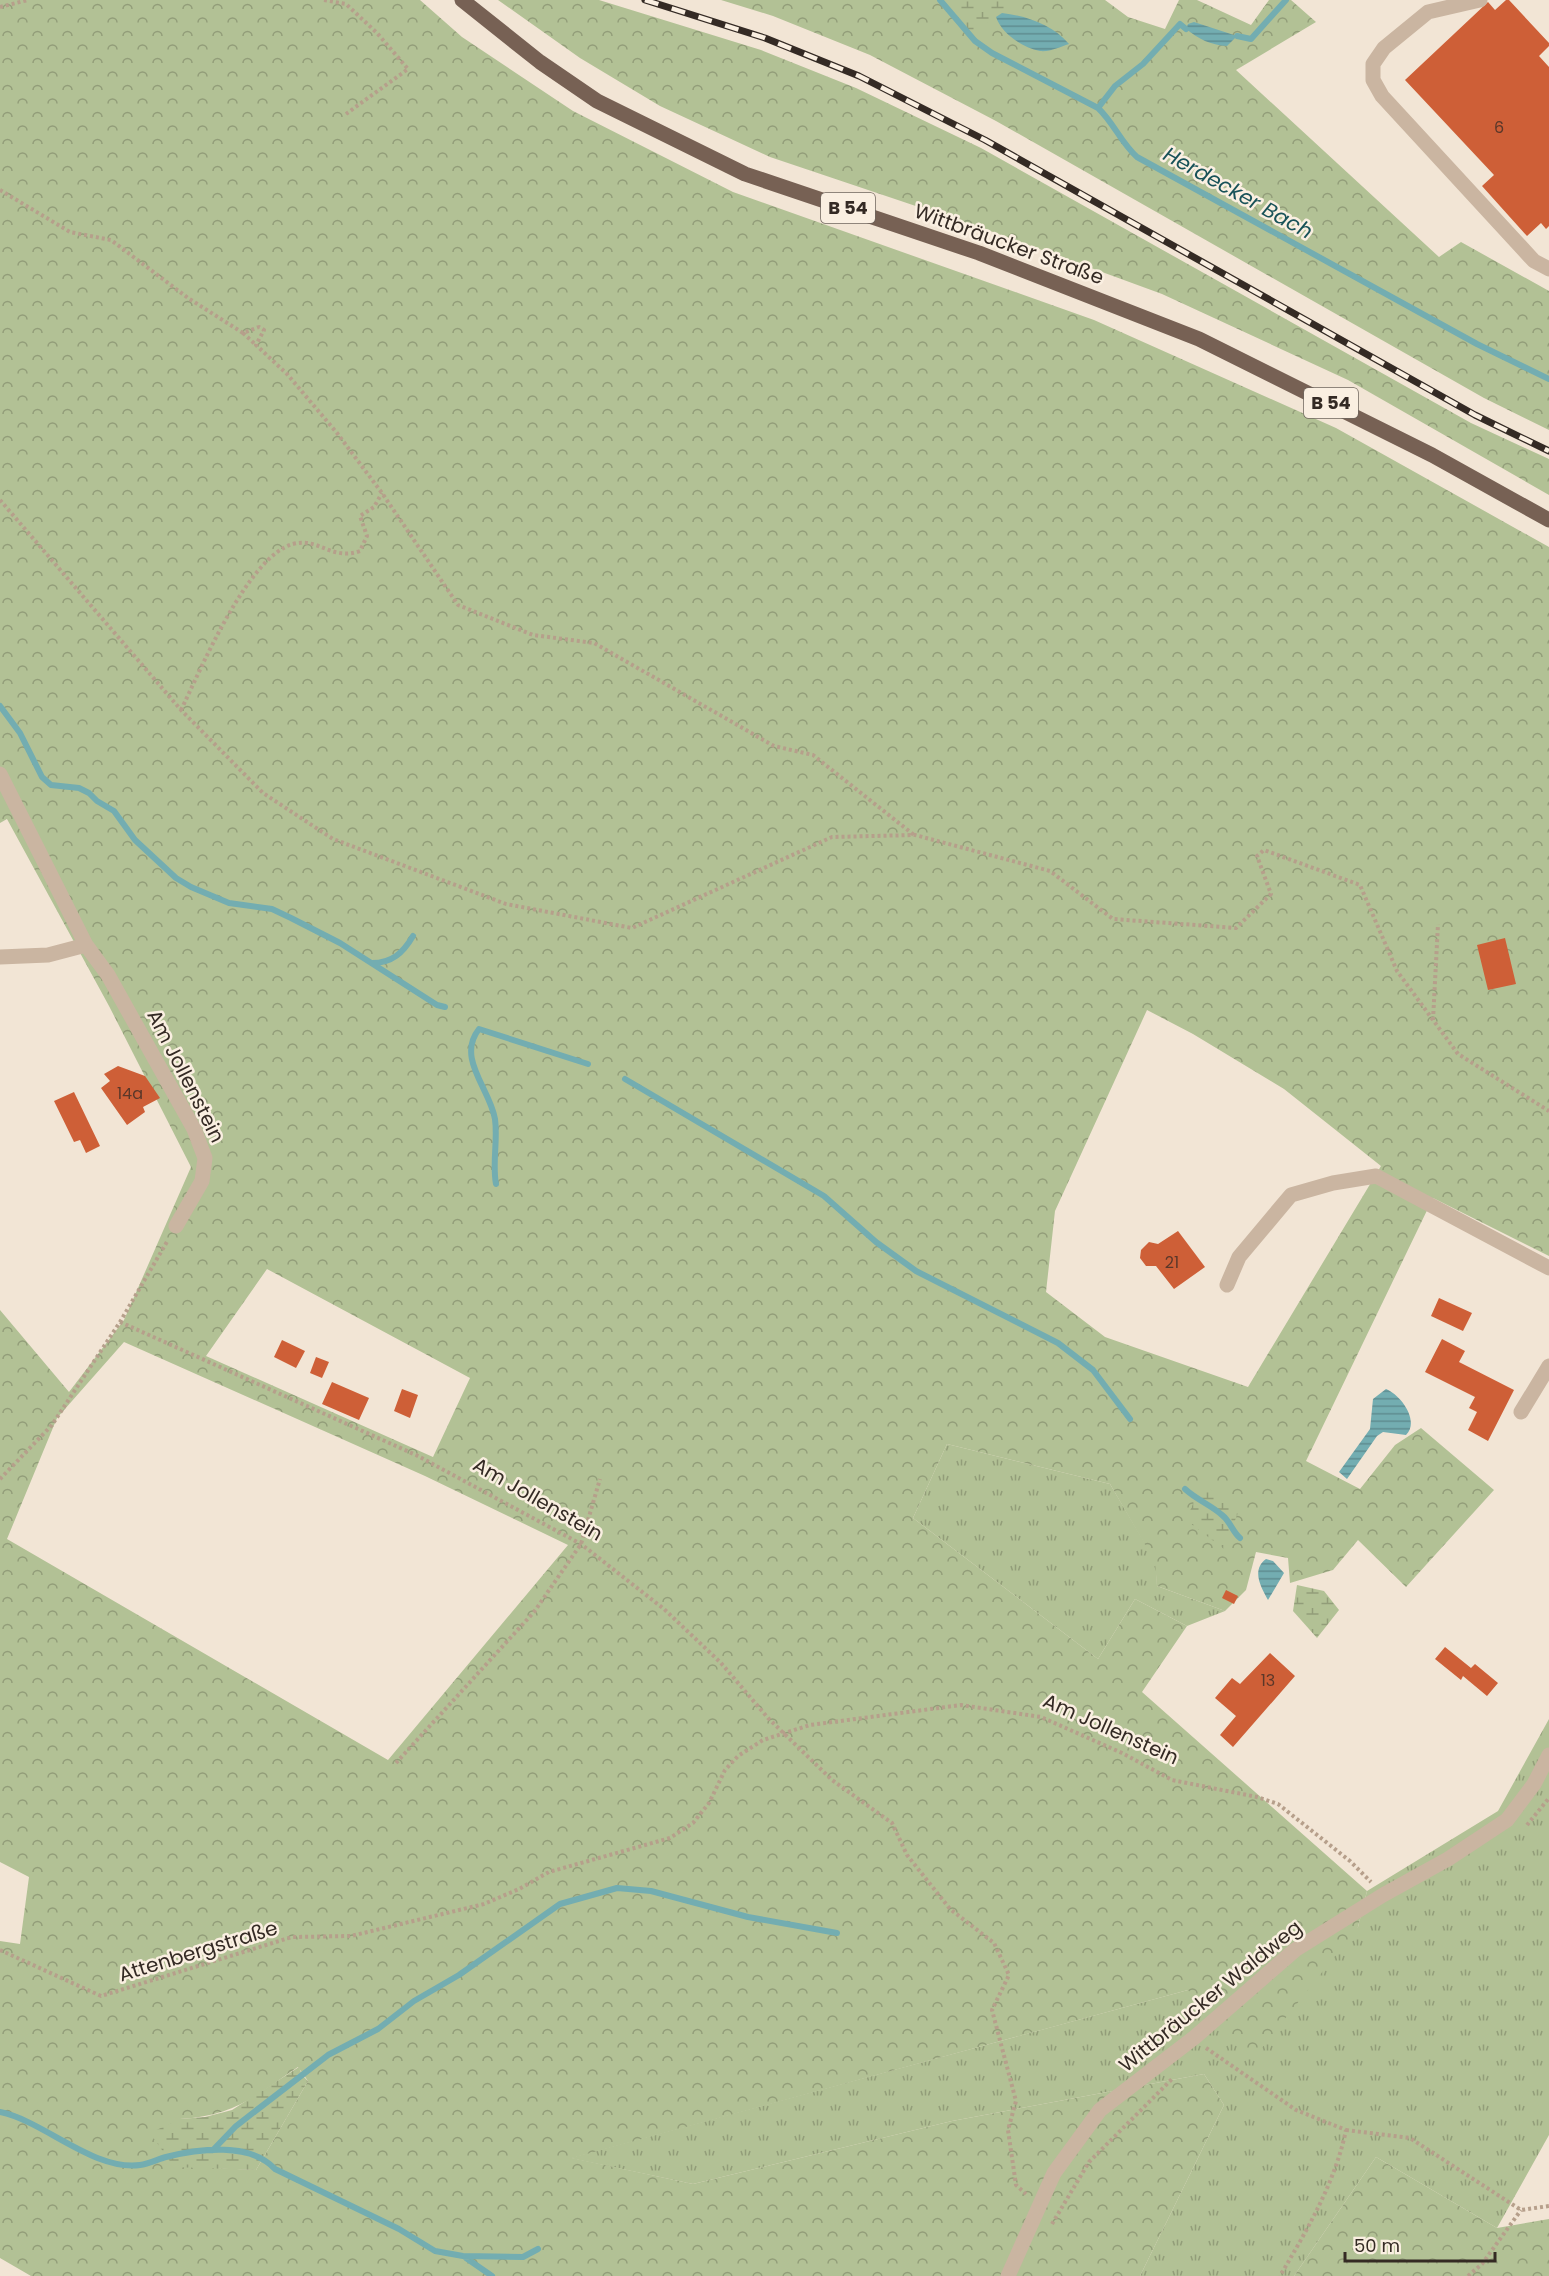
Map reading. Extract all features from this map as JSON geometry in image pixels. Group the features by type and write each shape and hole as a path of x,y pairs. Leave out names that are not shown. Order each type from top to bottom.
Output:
{"main road":[{"name":"Wittbräucker Straße","path":"462,0 540,62 597,101 745,174 979,253 1199,339 1432,455 1549,520"}],"street":[{"path":"1479,0 1428,12 1384,48 1373,64 1373,80 1382,96 1534,261 1549,269"},
{"name":"Am Jollenstein","path":"0,774 86,945 108,975 194,1129 205,1158 202,1181 176,1226"},
{"path":"0,957 48,955 86,945"},
{"path":"1227,1284 1239,1257 1291,1195 1333,1183 1376,1176 1549,1268"},
{"path":"1521,1412 1549,1366"},
{"name":"Wittbräucker Waldweg","path":"1008,2276 1054,2173 1100,2110 1195,2037 1295,1950 1383,1895 1448,1859 1507,1820 1534,1784 1549,1755"}],"path":[{"path":"0,7 28,0"},
{"path":"324,0 346,4 377,33 408,69 346,114"},
{"path":"0,190 70,232 111,240 188,298 243,333 287,374 382,493 458,605 533,635 594,643 774,746 813,755 915,835"},
{"path":"243,333 259,327 264,330 256,345"},
{"path":"181,710 230,613 264,562 293,544 318,545 338,555 360,551 367,536 360,516 374,507 382,493"},
{"path":"0,500 181,710 262,793 333,839 506,904 632,928 832,837 915,835 1050,871 1113,919 1236,928 1271,894 1257,856 1264,850 1360,885 1397,971 1458,1054 1549,1111"},
{"path":"1433,1021 1438,924"},
{"path":"0,1479 52,1425 120,1322 176,1226"},
{"name":"Am Jollenstein","path":"120,1322 416,1455 581,1544 664,1609 721,1663 768,1718 784,1732 810,1725 961,1705 1041,1717 1122,1753 1172,1780 1257,1797 1278,1804 1350,1861 1383,1895"},
{"path":"396,1763 534,1612 581,1544 600,1479"},
{"path":"784,1732 831,1780 892,1823 907,1855 950,1909 994,1943 1009,1975 992,2010 1016,2101 1008,2130 1016,2185 1038,2206"},
{"name":"Attenbergstraße","path":"0,1950 101,1996 291,1937 351,1936 484,1904 549,1872 670,1838 693,1823 709,1803 725,1770 738,1756 763,1740 784,1732"},
{"path":"1195,2037 1206,2049 1296,2110 1346,2130 1410,2138 1521,2210 1549,2206"},
{"path":"1198,2056 1215,2041"},
{"path":"1051,2226 1089,2162 1174,2077"},
{"path":"1280,2276 1325,2194 1340,2156 1346,2130"},
{"path":"1468,2276 1482,2264 1521,2210"}],"green space":[{"path":"0,0 420,0 462,37 573,111 733,192 1094,320 1336,428 1549,547 1549,1256 1433,1198 1306,1461 1360,1489 1395,1445 1421,1428 1494,1490 1406,1587 1358,1540 1333,1570 1290,1583 1288,1558 1256,1552 1246,1590 1225,1611 1157,1586 1155,1562 1110,1484 947,1444 913,1518 1098,1659 1135,1599 1187,1626 1142,1692 1367,1891 1358,1927 1253,2059 1188,1990 572,2158 693,2184 952,2121 1204,2074 1224,2105 1140,2276 31,2276 0,2258 0,1941 20,1944 29,1877 0,1862 0,1310 69,1392 124,1320 191,1167 109,1006 7,819 0,823","holes":["1147,1010 1193,1034 1284,1089 1381,1166 1248,1387 1105,1337 1046,1292 1055,1211","267,1269 470,1378 433,1457 206,1356","124,1342 425,1476 568,1545 388,1760 7,1539 57,1418","298,2067 308,2081 256,2170 217,2168 180,2119 216,2114 244,2103"]},
{"path":"498,0 599,0 761,50 856,88 981,148 1471,423 1549,459 1549,495 1348,380 1162,294 993,232 770,157 660,106 580,58"},
{"path":"721,0 1105,0 1128,17 1165,29 1179,0 1197,0 1251,25 1269,0 1291,0 1316,22 1236,70 1439,257 1461,242 1549,291 1549,430 1484,398 996,121 870,55 773,16"},
{"path":"940,0 1006,0 1015,6 989,21 975,41"},
{"path":"947,1444 1110,1484 1156,1562 1157,1586 1225,1611 1187,1626 1135,1599 1098,1659 913,1518"},
{"path":"1202,1483 1239,1510 1224,1549 1186,1520"},
{"path":"1297,1585 1324,1591 1339,1610 1317,1638 1293,1611"},
{"path":"1549,1719 1549,2135 1497,2228 1376,2157 1294,2276 1140,2276 1224,2105 1204,2074 952,2121 693,2184 570,2158 1188,1990 1358,1927 1367,1891 1498,1811"},
{"path":"299,2067 302,2075 308,2081 256,2170 174,2167 150,2133 180,2119 205,2117 232,2110"},
{"path":"1376,2157 1497,2228 1549,2219 1549,2276 1294,2276"}],"water":[{"path":"1002,13 1039,22 1063,37 1069,44 1044,51 1026,46 1003,29 996,17"},
{"path":"1194,22 1237,36 1227,46 1210,43 1186,29 1188,24"},
{"path":"1386,1389 1403,1402 1410,1416 1410,1429 1406,1435 1383,1432 1377,1436 1347,1479 1339,1472 1370,1429 1373,1399"},
{"path":"1266,1559 1273,1561 1284,1573 1268,1600 1260,1584 1258,1573 1261,1563"}],"building":[{"path":"1509,0 1549,43 1549,46 1539,56 1549,67 1549,226 1546,229 1541,223 1527,236 1482,186 1494,175 1405,80 1488,2 1495,10"},
{"path":"1505,938 1516,984 1488,990 1477,945"},
{"path":"118,1066 145,1076 160,1098 143,1107 145,1112 127,1125 101,1088 110,1081 104,1074"},
{"path":"74,1092 100,1146 86,1153 80,1140 74,1142 54,1101"},
{"path":"1178,1231 1205,1267 1174,1289 1156,1266 1146,1266 1140,1258 1141,1250 1149,1242 1158,1244"},
{"path":"1439,1298 1472,1313 1463,1331 1431,1316"},
{"path":"1442,1339 1465,1351 1459,1362 1514,1390 1488,1441 1468,1430 1477,1412 1469,1408 1475,1397 1425,1372"},
{"path":"282,1340 305,1351 296,1368 274,1357"},
{"path":"316,1357 329,1362 322,1378 310,1373"},
{"path":"332,1382 369,1398 359,1420 322,1404"},
{"path":"402,1389 418,1395 410,1418 394,1411"},
{"path":"1226,1590 1238,1596 1234,1604 1222,1598"},
{"path":"1445,1647 1471,1668 1475,1664 1498,1683 1487,1696 1463,1676 1461,1680 1435,1659"},
{"path":"1270,1653 1295,1676 1233,1747 1220,1735 1236,1716 1215,1698 1232,1678 1240,1684"}],"waterway":[{"name":"Herdecker Bach","path":"940,0 975,41 992,53 1098,108 1137,157 1477,344 1549,379"},
{"path":"1237,36 1251,39 1286,0"},
{"path":"1098,108 1115,86 1143,64 1180,24 1186,29"},
{"path":"0,706 20,733 42,777 51,785 79,788 114,811 135,840 176,878 229,903 272,909 291,918 340,943 437,1005 445,1007"},
{"path":"372,963 379,963 396,956 413,936"},
{"path":"496,1184 495,1119 476,1074 471,1051 473,1040 479,1029 588,1064"},
{"path":"625,1079 824,1196 876,1242 916,1271 1058,1343 1093,1370 1130,1419"},
{"path":"1185,1489 1225,1517 1240,1538"},
{"path":"213,2150 236,2126 328,2055 378,2029 414,2001 459,1975 560,1904 617,1888 651,1891 748,1917 837,1933"},
{"path":"0,2112 34,2125 104,2161 122,2165 140,2165 179,2154 208,2150 238,2151 252,2155 264,2160 275,2169 399,2229 435,2251 463,2256 523,2257 538,2249"},
{"path":"466,2258 492,2276"}],"railway":[{"path":"645,0 765,38 859,76 985,140 1475,415 1549,451"}]}
